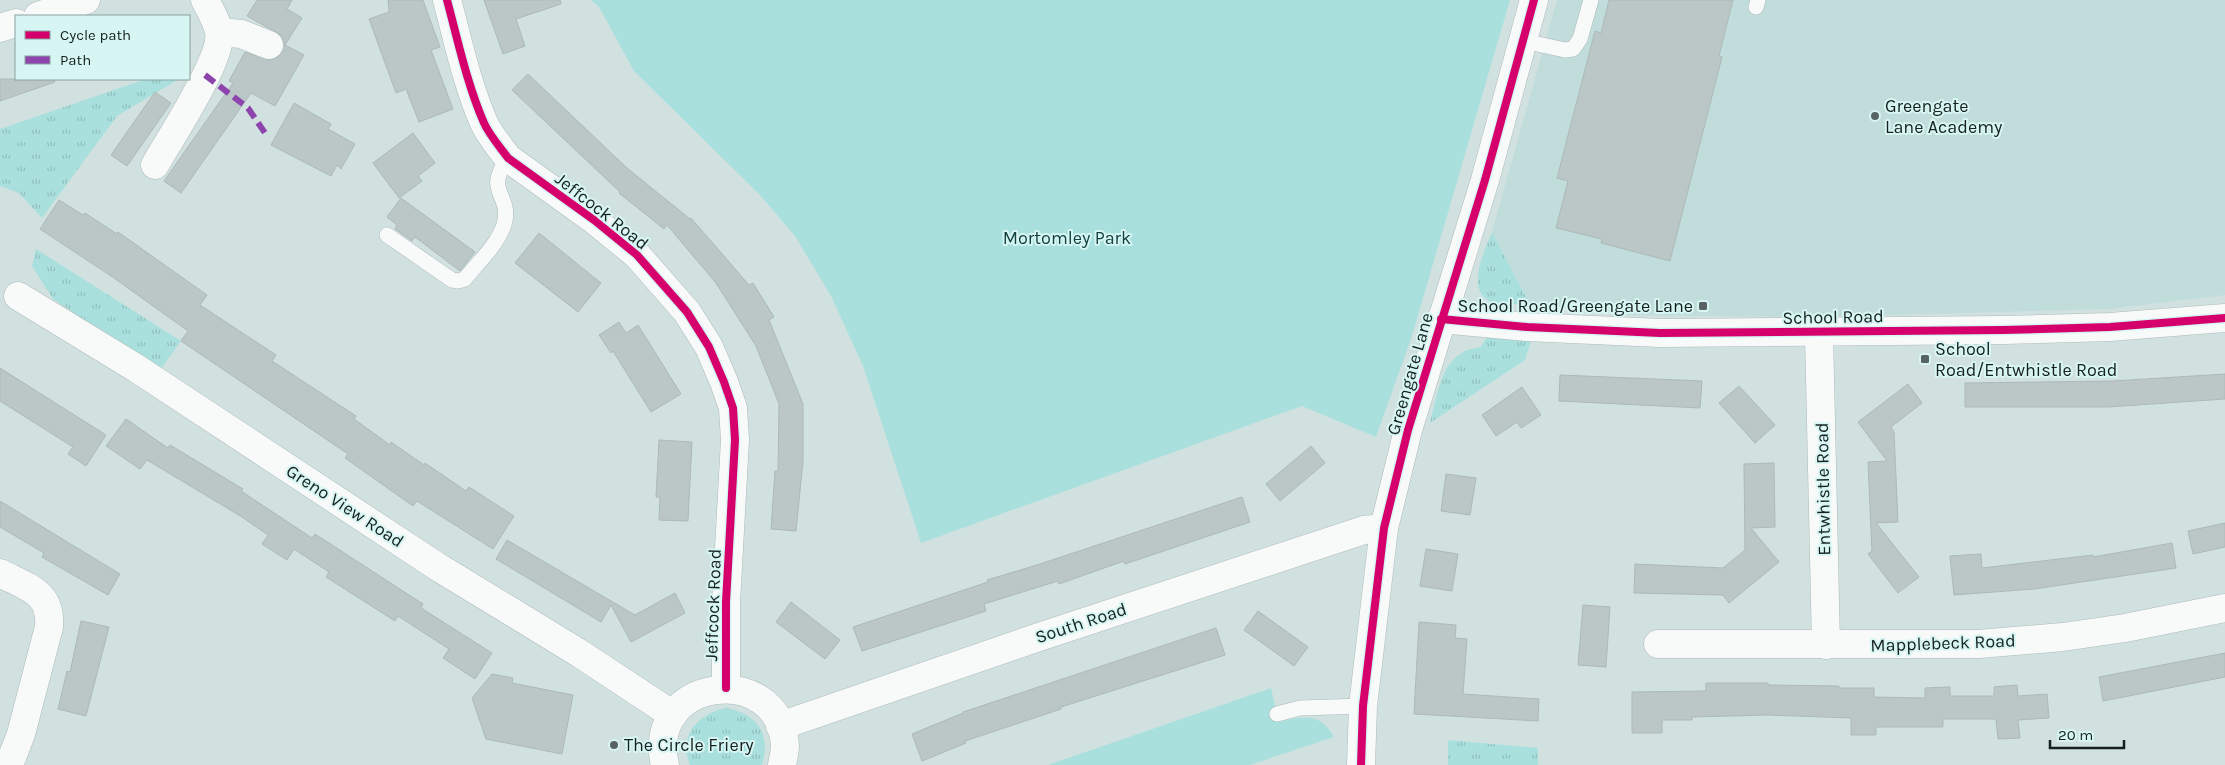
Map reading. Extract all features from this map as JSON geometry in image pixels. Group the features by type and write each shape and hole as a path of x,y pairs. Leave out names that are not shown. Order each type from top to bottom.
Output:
{"street":[{"path":"154,165 193,99 217,51 220,32 205,0"},
{"name":"Jeffcock Road","path":"447,0 469,82 485,125 508,158 594,220 637,255 687,312 709,347 724,382 733,408 735,440 726,602 726,688"},
{"name":"Greengate Lane","path":"1361,765 1364,706 1384,528 1408,430 1485,180 1534,0"},
{"path":"41,15 71,3"},
{"path":"0,28 15,23"},
{"path":"220,32 241,34 269,45"},
{"name":"Greno View Road","path":"18,296 136,368 423,557 673,715"},
{"name":"School Road","path":"1441,319 1527,327 1660,333 1819,333 2100,327 2225,318"},
{"name":"Entwhistle Road","path":"1819,333 1826,645"},
{"name":"South Road","path":"780,726 1132,606 1364,530 1384,528"},
{"path":"0,573 40,596 48,605 50,614 49,627 21,734 10,765"},
{"name":"Mapplebeck Road","path":"1658,644 1980,644 2054,638 2125,628 2225,608"},
{"path":"662,764 662,747 666,730 673,715 687,700 705,691 726,688 743,691 758,699 771,711 780,726 784,746 782,765"}],"lane":[{"path":"1524,41 1565,50 1573,49 1580,39 1591,0"},
{"path":"387,235 452,280 465,279 499,236 505,220 504,207 497,185 498,174 508,158"},
{"path":"1277,714 1300,708 1364,706"}],"shaded area":[{"name":"Greengate Lane Academy","path":"1557,0 2225,0 2225,295 2109,309 1814,317 1626,315 1529,303 1492,232"}],"green space":[{"name":"Mortomley Park","path":"591,0 1510,0 1412,336 1376,437 1302,406 921,543 863,366 831,296 795,236 760,195 634,71 599,7"},
{"path":"143,80 177,80 117,116 42,218 19,193 0,186 0,129"},
{"path":"1492,232 1529,303 1497,304 1486,299 1480,292 1478,272 1484,250"},
{"path":"36,249 181,341 160,370 53,299 32,266"},
{"path":"1491,330 1533,334 1525,360 1430,423 1444,374 1450,364 1457,356 1468,350 1481,347"},
{"path":"1271,688 1279,722 1295,718 1310,718 1323,723 1334,737 1250,765 1048,765"},
{"path":"726,708 746,715 754,720 759,727 765,744 762,765 690,765 686,745 693,727 707,715"},
{"path":"1448,740 1538,748 1538,765 1448,765"}],"building":[{"path":"257,0 292,0 287,9 302,18 285,45 304,55 275,106 251,93 181,193 164,181 233,83 229,81 245,52 271,60 278,57 284,50 284,42 281,35 247,16"},
{"path":"388,0 423,0 440,47 431,50 453,109 419,122 406,89 396,93 369,19 389,12"},
{"path":"484,0 560,0 561,4 516,19 525,46 503,54"},
{"path":"1609,0 1733,0 1719,56 1722,57 1670,261 1601,243 1602,239 1556,228 1568,181 1557,178 1595,31 1601,33"},
{"path":"528,74 627,168 691,218 749,285 753,283 774,317 769,320 803,404 803,461 796,531 771,529 775,471 778,471 779,404 756,346 716,283 667,225 664,229 619,193 512,90"},
{"path":"0,79 54,80 55,82 0,101"},
{"path":"155,92 171,103 127,166 111,155"},
{"path":"294,103 331,124 328,129 355,144 341,169 337,165 331,176 271,145"},
{"path":"413,133 435,163 418,176 422,181 399,198 373,163"},
{"path":"401,198 475,252 460,271 415,237 412,241 395,229 397,225 387,217"},
{"path":"59,200 83,215 85,213 117,234 118,232 207,295 200,305 276,355 272,361 356,416 354,419 390,445 391,442 466,491 469,487 514,516 493,549 417,501 413,506 345,458 348,454 181,341 188,331 114,278 40,229"},
{"path":"539,233 601,283 578,312 515,263"},
{"path":"619,322 626,333 638,325 681,394 651,412 613,351 611,353 599,335"},
{"path":"0,368 106,435 86,466 68,454 73,447 0,401"},
{"path":"2225,374 2225,399 2108,407 1965,407 1965,383 2113,381"},
{"path":"1560,375 1702,381 1700,408 1559,401"},
{"path":"1908,384 1922,403 1891,427 1894,432 1898,522 1876,523 1919,577 1898,593 1868,554 1872,551 1868,462 1887,461 1858,422"},
{"path":"1739,386 1775,425 1755,443 1719,403"},
{"path":"1522,387 1541,415 1521,428 1517,422 1496,436 1482,415"},
{"path":"126,419 168,448 170,445 243,489 241,491 312,538 315,534 423,604 421,608 492,653 475,679 443,658 449,649 398,616 395,621 326,577 329,572 294,549 287,560 262,544 268,535 242,517 147,460 140,469 106,446"},
{"path":"659,440 692,442 688,521 659,520 660,497 656,497"},
{"path":"1311,446 1325,463 1280,501 1266,484"},
{"path":"1774,463 1775,527 1751,528 1779,562 1729,603 1723,595 1634,593 1635,564 1723,568 1745,550 1744,464"},
{"path":"1446,474 1476,478 1470,515 1441,511"},
{"path":"1242,497 1250,522 1125,564 1124,561 1059,584 1058,581 984,604 986,611 862,651 853,627 988,582 987,580"},
{"path":"0,501 120,574 108,595 42,557 44,553 0,527"},
{"path":"2225,523 2225,547 2193,554 2188,531"},
{"path":"507,540 635,615 675,593 685,613 631,642 611,605 601,622 496,559"},
{"path":"2172,543 2176,568 2034,589 1954,595 1950,556 1981,554 1982,568 2093,555 2093,557"},
{"path":"1426,549 1458,554 1452,591 1420,586"},
{"path":"791,602 840,640 825,659 776,622"},
{"path":"1583,605 1610,607 1606,667 1578,665"},
{"path":"1258,611 1308,647 1294,666 1244,630"},
{"path":"81,621 109,627 86,716 58,709 67,671 70,672"},
{"path":"1419,622 1456,625 1455,638 1467,639 1463,694 1539,699 1538,721 1414,714"},
{"path":"1216,628 1225,655 1061,707 1061,709 965,741 966,743 922,761 912,734 963,712"},
{"path":"2225,653 2225,677 2103,701 2099,677"},
{"path":"492,674 513,678 512,683 573,695 562,754 486,739 472,698"},
{"path":"1706,683 1768,683 1768,685 1874,688 1874,697 1925,698 1925,688 1950,687 1950,696 1994,696 1994,687 2017,685 2018,696 2047,694 2049,718 2018,720 2020,738 1998,739 1996,719 1943,719 1943,727 1876,727 1876,735 1851,735 1851,718 1768,715 1692,717 1692,720 1662,720 1662,733 1632,733 1632,692 1706,691"}],"marked path":[{"path":"205,75 248,108 265,133"}],"cycle path":[{"path":"447,0 473,93 484,123 495,141 508,158 594,220 637,255 687,312 709,347 724,382 733,408 735,440 726,602 726,688"},
{"path":"1361,765 1363,706 1384,528 1408,430 1485,180 1534,0"},
{"path":"1441,319 1527,327 1660,333 2003,330 2110,327 2225,318"}],"place":[{"name":"Greengate Lane Academy","path":"1875,116"},
{"name":"School Road/Greengate Lane","path":"1703,306"},
{"name":"School Road/Entwhistle Road","path":"1925,359"},
{"name":"The Circle Friery","path":"614,745"}]}
